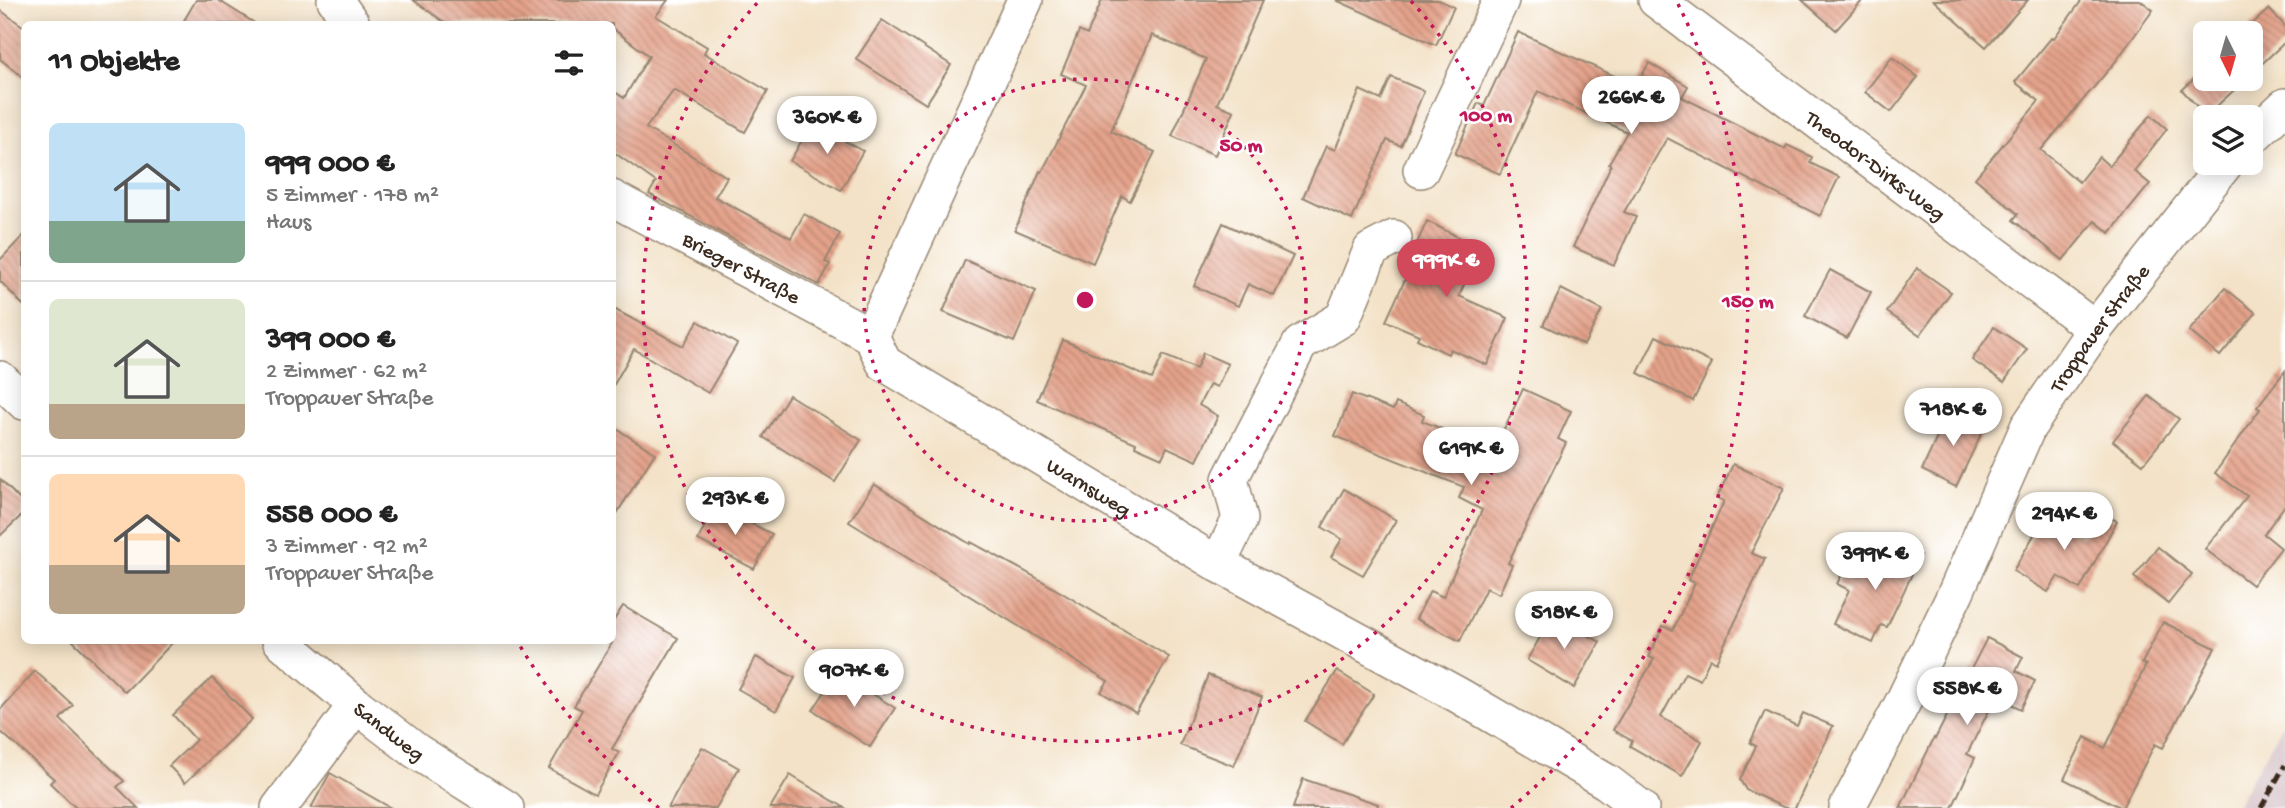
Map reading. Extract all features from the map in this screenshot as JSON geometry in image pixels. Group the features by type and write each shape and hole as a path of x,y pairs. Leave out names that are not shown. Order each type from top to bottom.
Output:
{"street":[{"path":"335,0 350,21"},
{"path":"1421,170 1501,0"},
{"name":"Theodor-Dirks-Weg","path":"1656,0 2095,329"},
{"path":"871,336 1011,6"},
{"path":"2263,127 2285,106"},
{"name":"Troppauer Straße","path":"1847,808 1945,616 2028,427 2095,329 2217,175"},
{"name":"Brieger Straße","path":"616,200 871,336"},
{"path":"1219,564 1240,519 1230,478 1300,344 1343,318 1371,250 1394,238"},
{"name":"Warnsweg","path":"871,336 884,363 1219,564 1469,702 1607,782 1641,808"},
{"path":"0,379 21,399"},
{"name":"Sandweg","path":"285,644 356,705 416,751 506,808"},
{"path":"279,808 356,705"}],"shaded area":[{"path":"2285,721 2285,808 2234,808 2239,800"}],"building":[{"path":"196,0 218,0 251,21 184,21"},
{"path":"413,0 668,0 656,16 707,47 704,53 768,91 745,132 674,90 646,128 727,177 715,197 791,238 804,214 840,234 825,262 830,264 819,285 649,194 656,182 616,154 616,93 624,98 649,56 616,31 616,21 443,21"},
{"path":"1102,0 1263,0 1217,104 1234,111 1215,155 1172,136 1206,59 1152,35 1111,131 1155,152 1130,201 1122,196 1093,263 1015,230 1040,171 1042,172 1086,85 1061,74 1079,31 1087,35"},
{"path":"1336,0 1439,0 1454,7 1436,45"},
{"path":"1802,0 1863,0 1836,30"},
{"path":"1933,0 2028,0 1986,47"},
{"path":"2082,0 2140,0 2153,10 2116,61 2041,150 2079,182 2099,157 2109,166 2151,115 2167,129 2134,171 2150,184 2110,233 2095,221 2063,260 2013,220 2018,214 1975,178 2039,101 2015,82 2052,37 2054,38"},
{"path":"2269,9 2285,26 2285,42 2263,63 2263,21 2256,21"},
{"path":"0,10 21,25 21,76 0,59"},
{"path":"882,20 951,65 926,104 856,59"},
{"path":"1518,32 1636,86 1649,63 1688,86 1682,97 1785,149 1787,145 1812,157 1810,163 1839,177 1820,216 1667,138 1624,212 1636,217 1614,265 1573,247 1611,165 1609,163 1627,132 1538,91 1500,174 1455,154 1478,103 1484,106"},
{"path":"1892,57 1918,77 1891,112 1865,92"},
{"path":"1391,77 1424,91 1401,146 1387,140 1352,220 1303,197 1326,146 1335,150 1360,90 1381,100"},
{"path":"2193,80 2193,91 2233,91 2218,105 2196,105 2182,90"},
{"path":"812,123 863,151 841,190 790,161"},
{"path":"1427,221 1480,248 1459,296 1508,318 1487,365 1450,349 1448,354 1417,339 1419,335 1386,321 1420,247 1416,245"},
{"path":"1223,223 1293,256 1274,296 1248,284 1238,306 1194,286"},
{"path":"21,238 21,303 0,281 0,260"},
{"path":"965,260 1036,291 1014,342 943,312"},
{"path":"1917,268 1951,292 1920,335 1887,312"},
{"path":"1830,270 1871,292 1847,338 1805,316"},
{"path":"2225,288 2256,313 2220,356 2189,331"},
{"path":"1561,289 1602,310 1584,345 1543,325"},
{"path":"616,310 683,346 698,321 737,344 708,393 634,349 616,381"},
{"path":"1994,327 2027,349 2004,382 1972,360"},
{"path":"1656,336 1712,363 1693,401 1638,373"},
{"path":"1063,340 1152,379 1163,355 1196,369 1203,353 1228,364 1217,387 1210,384 1199,405 1218,416 1197,461 1167,447 1162,458 1135,446 1136,443 1037,400"},
{"path":"2285,371 2285,505 2264,534 2281,548 2252,585 2205,549 2247,496 2215,473 2260,409 2257,407"},
{"path":"1523,389 1571,411 1558,439 1566,443 1508,563 1512,565 1499,594 1486,588 1460,641 1416,619 1430,591 1443,597 1482,510 1459,498 1464,487 1335,436 1352,394 1393,410 1396,403 1424,415 1422,421 1494,450"},
{"path":"789,395 861,440 835,482 763,437"},
{"path":"2149,396 2179,419 2143,464 2113,441"},
{"path":"1950,409 1985,426 1956,487 1922,470"},
{"path":"616,429 655,453 616,515"},
{"path":"1733,464 1784,488 1751,553 1765,559 1716,662 1710,659 1700,680 1685,673 1661,717 1702,741 1682,776 1630,746 1632,741 1613,730 1654,659 1649,657 1663,626 1673,630 1695,583 1688,580 1724,501 1717,498"},
{"path":"0,479 21,501 21,516 0,536"},
{"path":"874,484 970,544 971,542 1037,578 1169,657 1136,713 1101,692 1108,681 849,522"},
{"path":"1344,489 1396,520 1363,575 1331,557 1342,539 1322,527"},
{"path":"715,505 772,534 754,569 698,540"},
{"path":"2097,511 2117,521 2080,589 2058,576 2048,592 2013,571 2045,516 2082,537"},
{"path":"1889,540 1921,555 1887,627 1881,625 1873,643 1833,624 1849,590 1837,584 1847,563 1873,575"},
{"path":"2158,547 2192,574 2168,604 2134,577"},
{"path":"623,606 678,638 612,749 619,753 595,794 549,768 582,710 574,706 611,644 616,644 616,617"},
{"path":"1553,615 1600,642 1574,688 1527,660"},
{"path":"2163,622 2215,648 2163,748 2155,744 2122,808 2064,779 2085,737 2105,748 2146,665 2142,663"},
{"path":"1987,638 2023,657 2016,671 2035,681 2021,709 1996,696 1967,754 1975,758 1952,808 1900,808 1934,738"},
{"path":"76,644 171,644 125,692"},
{"path":"756,657 795,678 776,711 738,689"},
{"path":"35,671 73,705 60,719 124,781 117,787 138,808 76,808 50,783 54,779 0,731 0,710"},
{"path":"1337,671 1374,694 1342,744 1305,721"},
{"path":"838,672 895,708 870,747 813,710"},
{"path":"1208,675 1262,697 1234,766 1180,745"},
{"path":"212,678 252,719 185,783 169,766 196,740 173,715"},
{"path":"1765,711 1797,726 1803,713 1833,726 1795,808 1785,808 1746,790 1740,780 1756,746 1750,743"},
{"path":"702,747 739,768 716,808 668,808"},
{"path":"330,773 391,808 311,808"},
{"path":"790,775 845,808 770,808"},
{"path":"1303,779 1378,804 1377,808 1293,808"}],"railway":[{"path":"2261,808 2285,765"}]}
